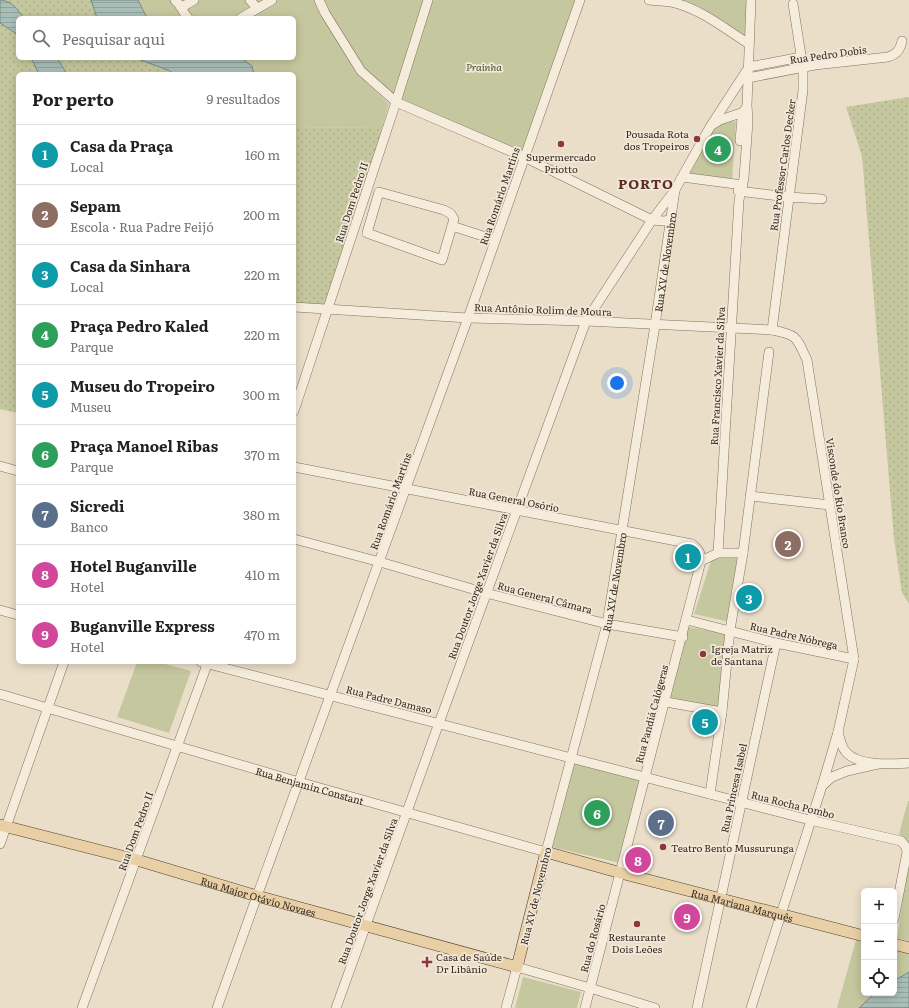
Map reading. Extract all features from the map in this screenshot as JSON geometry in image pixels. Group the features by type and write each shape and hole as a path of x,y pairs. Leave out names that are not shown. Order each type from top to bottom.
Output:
{"main road":[{"name":"Rua Major Otávio Novaes","path":"3,826 137,860 257,896 517,967"},
{"name":"Rua Benjamin Constant","path":"546,852 621,873"},
{"name":"Rua XV de Novembro","path":"517,967 546,852"},
{"name":"Rua Mariana Marquês","path":"621,873 861,935"},
{"path":"897,945 909,948"}],"street":[{"path":"186,16 178,3 194,0"},
{"path":"250,0 257,8"},
{"path":"244,16 272,0"},
{"path":"320,0 325,12 361,71 396,102 524,157 652,220 670,220"},
{"name":"Rua Dom Pedro II","path":"296,405 428,0"},
{"name":"Rua Romário Martins","path":"217,1008 468,318 580,0"},
{"path":"649,0 672,3 704,15 749,44"},
{"name":"Rua Francisco Xavier da Silva","path":"718,553 740,191 748,122 746,107 749,67 750,0"},
{"name":"Rua Professor Carlos Decker","path":"772,330 803,90 803,68 793,4"},
{"name":"Rua Pedro Dobis","path":"748,78 821,64 888,57 895,55 900,49 902,41"},
{"name":"Rua Pedro Dobis","path":"749,67 801,57"},
{"path":"675,190 710,127 749,67"},
{"path":"710,127 720,120 746,107 742,96 731,94"},
{"path":"682,176 740,191 788,197 822,199"},
{"name":"Rua Doutor Jorge Xavier da Silva","path":"336,1008 406,812 586,321 652,220 675,190"},
{"name":"Rua XV de Novembro","path":"546,852 606,624 655,325 675,190"},
{"path":"379,192 444,210 451,214 454,219 452,226 442,260 366,233 379,192"},
{"path":"662,206 667,206 672,209"},
{"path":"452,226 496,240"},
{"name":"Rua Antônio Rolim de Moura","path":"296,307 468,318 586,321 772,330 791,334"},
{"name":"Visconde do Rio Branco","path":"791,334 798,342 807,360 854,659"},
{"path":"710,794 722,712 730,630 743,553 769,352"},
{"path":"0,466 16,470"},
{"name":"Rua General Osório","path":"296,467 692,544 701,554 702,561"},
{"path":"750,496 830,505"},
{"name":"Rua General Câmara","path":"296,540 486,593 606,624 682,636"},
{"path":"702,561 718,553 743,553"},
{"name":"Rua Pandiá Calógeras","path":"621,873 702,561"},
{"path":"0,610 16,614"},
{"name":"Rua Padre Nóbrega","path":"686,620 730,630 776,643 854,659"},
{"name":"Rua Princesa Isabel","path":"697,1008 776,643"},
{"path":"751,1008 838,732 854,659"},
{"path":"0,844 3,826 63,664"},
{"name":"Rua Dom Pedro II","path":"82,1008 178,746 206,664"},
{"name":"Rua Padre Damaso","path":"210,664 645,777"},
{"name":"Rua Benjamin Constant","path":"0,694 299,782 546,852"},
{"path":"666,702 722,712"},
{"path":"838,732 846,753 858,760 878,764"},
{"path":"822,786 832,777 847,771 878,764 909,763"},
{"name":"Rua Rocha Pombo","path":"645,777 810,820 901,841 906,847 907,852 897,904"},
{"name":"Rua do Rosário","path":"585,1008 621,873"},
{"path":"506,1008 517,967 655,1008"}],"green space":[{"path":"6,0 91,0 96,16 22,16 12,4"},
{"path":"138,0 317,0 316,5 356,73 389,104 382,128 296,127 296,72 254,72 252,66 244,60 296,60 296,16 146,16"},
{"name":"Prainha","path":"324,0 577,0 523,155 395,96 364,69 324,3"},
{"path":"660,0 748,0 747,37"},
{"path":"0,23 11,31 16,37 16,60 32,60 38,72 16,72 16,413 0,409"},
{"path":"58,60 140,60 171,72 66,72"},
{"path":"909,97 909,604 902,593 894,539 862,156 846,107"},
{"path":"727,120 736,122 732,180 686,175 717,123"},
{"path":"296,127 382,128 333,309 296,305"},
{"path":"712,558 738,558 730,622 694,614"},
{"name":"Igreja Matriz de Santana","path":"688,627 729,634 720,710 669,700"},
{"path":"136,664 165,664 191,671 169,733 117,717"},
{"path":"572,760 644,778 620,863 552,847"},
{"path":"909,801 909,845 899,834"},
{"path":"909,859 909,941 897,938"},
{"path":"857,936 861,937 861,996 897,996 897,947 909,950 909,1008 837,1008"},
{"path":"523,977 581,992 577,1008 515,1008"}],"water":[{"path":"0,0 4,0 11,4 22,16 16,16 16,35 0,23"},
{"path":"91,0 138,0 146,16 96,16"},
{"path":"32,60 58,60 66,72 38,72"},
{"path":"140,60 244,60 252,66 254,72 171,72"},
{"path":"909,972 909,1008 859,1008 872,996 897,996 897,979"}],"place":[{"name":"Pousada Rota dos Tropeiros","path":"697,139"},
{"name":"Supermercado Priotto","path":"561,144"},
{"name":"Praça Pedro Kaled","path":"718,149"},
{"name":"Sepam","path":"788,544"},
{"name":"Casa da Praça","path":"688,557"},
{"name":"Casa da Sinhara","path":"749,598"},
{"name":"Igreja Matriz de Santana","path":"703,654"},
{"name":"Museu do Tropeiro","path":"705,722"},
{"name":"Praça Manoel Ribas","path":"597,813"},
{"name":"Sicredi","path":"661,823"},
{"name":"Teatro Bento Mussurunga","path":"663,847"},
{"name":"Hotel Buganville","path":"638,860"},
{"name":"Buganville Express","path":"687,917"},
{"name":"Restaurante Dois Leões","path":"637,924"},
{"name":"Casa de Saúde Dr Libânio","path":"427,962"}],"district":[{"name":"PORTO","path":"646,183"}]}
